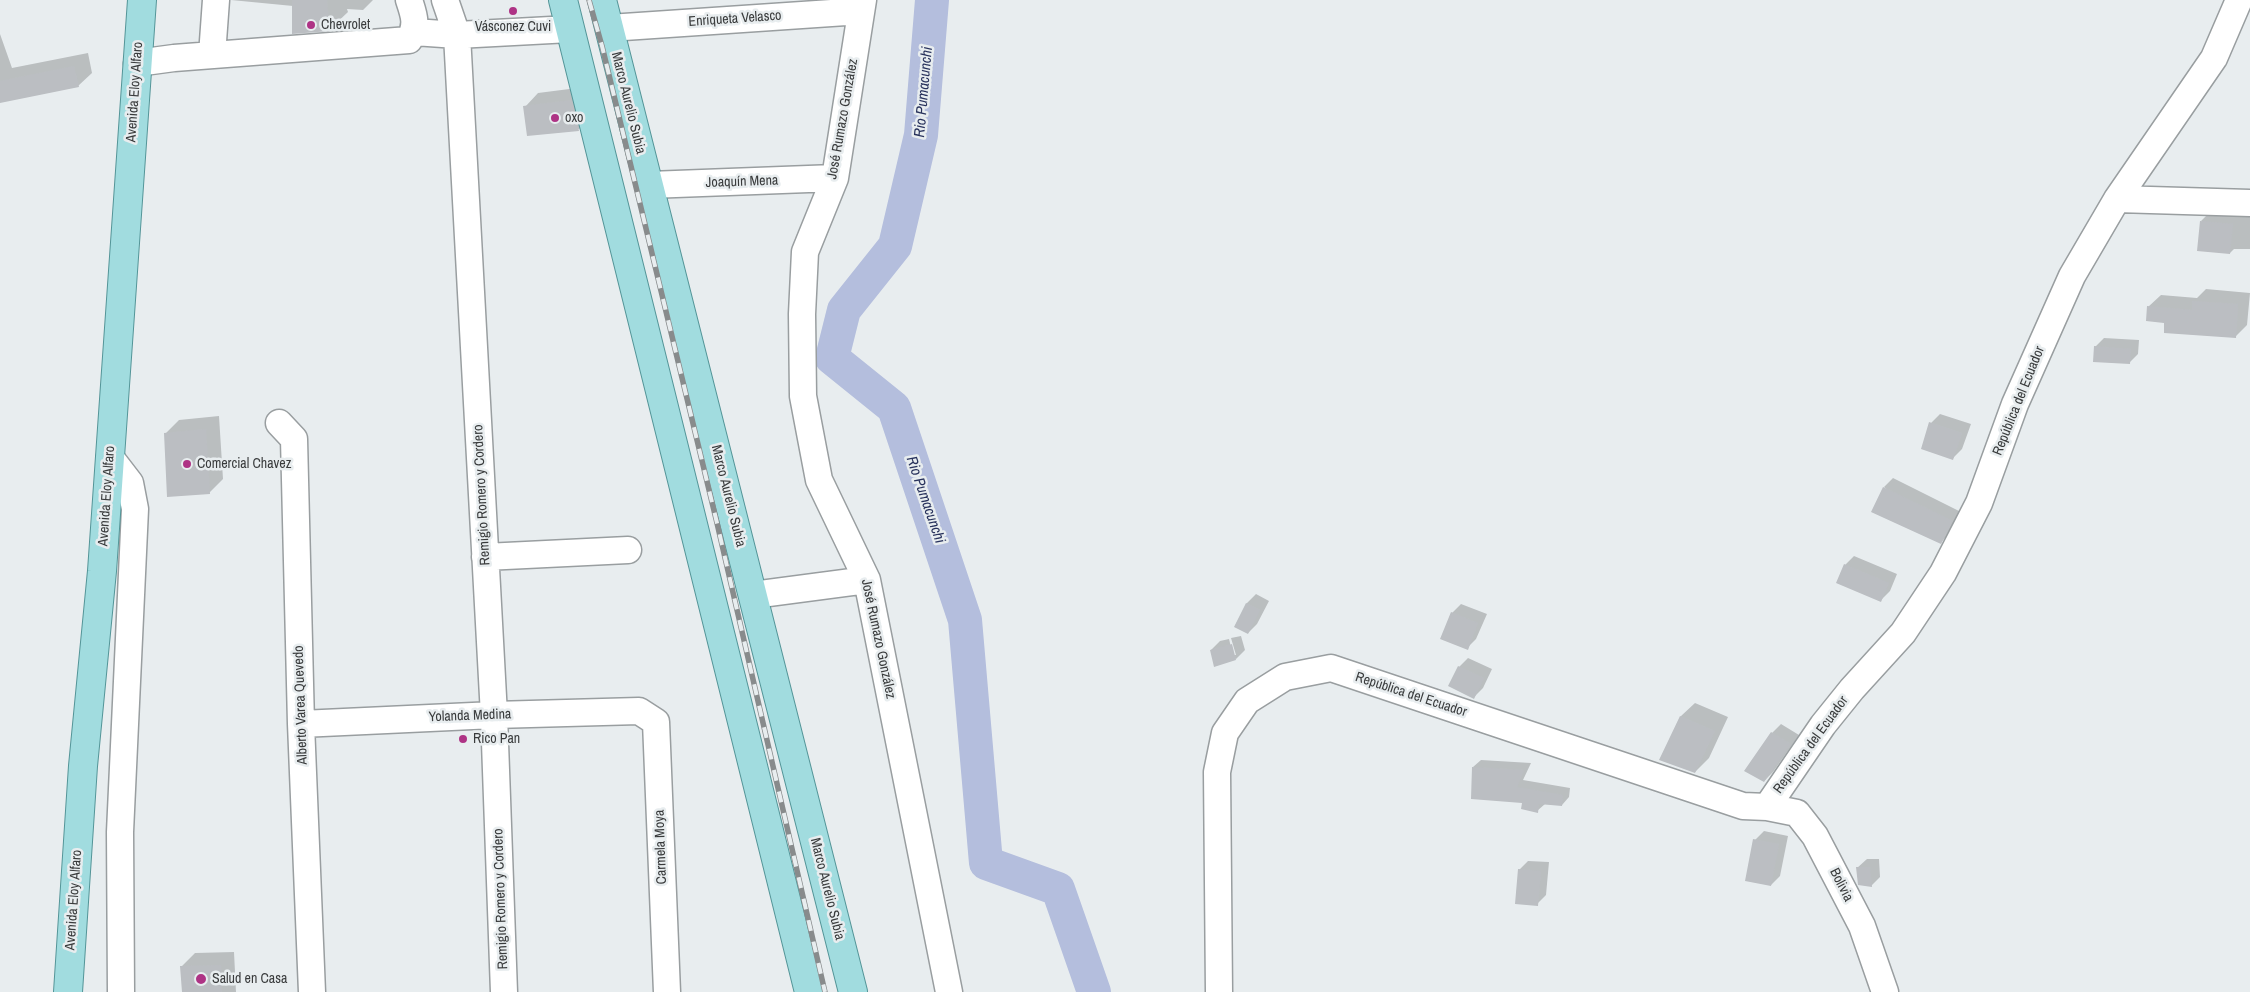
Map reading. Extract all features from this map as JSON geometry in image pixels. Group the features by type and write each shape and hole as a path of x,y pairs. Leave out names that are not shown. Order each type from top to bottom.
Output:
{"main road":[{"name":"Avenida Eloy Alfaro","path":"68,992 84,766 102,570 142,0"},
{"path":"563,0 809,992"},
{"name":"Marco Aurelio Subia","path":"602,0 853,992"}],"street":[{"path":"212,55 216,0"},
{"path":"137,63 212,55 409,40 414,32 416,22 409,0"},
{"name":"Remigio Romero y Cordero","path":"445,0 457,35 494,715 504,992"},
{"name":"República del Ecuador","path":"1219,992 1217,772 1225,733 1247,701 1285,677 1331,668 1743,806 1767,807 1823,725 1852,689 1903,633 1943,573 1979,503 2015,404 2072,276 2117,199 2214,58 2239,0"},
{"name":"Enriqueta Velasco","path":"610,28 862,5"},
{"name":"José Rumazo González","path":"862,5 835,178 805,252 802,314 803,396 819,480 867,580 949,992"},
{"path":"414,32 457,35 570,29"},
{"name":"Joaquín Mena","path":"649,185 835,178"},
{"path":"2117,199 2250,203"},
{"name":"Alberto Varea Quevedo","path":"280,423 294,439 301,724 312,992"},
{"path":"110,458 130,483 135,509 120,832 121,992"},
{"path":"485,557 628,550"},
{"path":"753,595 867,580"},
{"name":"Yolanda Medina","path":"301,724 494,715 639,711"},
{"name":"Carmela Moya","path":"639,711 656,722 667,992"},
{"name":"Bolivia","path":"1767,807 1797,813 1816,836 1862,926 1885,992"}],"building":[{"path":"292,0 327,0 330,31 292,34"},
{"path":"74,66 79,87 0,103 0,81"},
{"name":"oxo","path":"572,100 579,131 527,136 523,106"},
{"path":"2200,221 2233,224 2230,254 2197,251"},
{"path":"2192,301 2238,304 2236,338 2164,333 2164,323 2146,321 2147,306 2192,310"},
{"path":"2094,346 2131,349 2130,364 2093,362"},
{"path":"1929,422 1962,433 1953,460 1921,449"},
{"name":"Comercial Chavez","path":"206,429 210,494 167,497 164,433"},
{"path":"1883,487 1953,521 1941,544 1871,512"},
{"path":"1844,564 1889,583 1881,602 1836,583"},
{"path":"1246,603 1260,610 1248,634 1234,627"},
{"path":"1451,612 1478,623 1468,650 1440,639"},
{"path":"1232,644 1236,660 1214,667 1210,650"},
{"path":"1458,666 1484,678 1474,699 1448,686"},
{"path":"1680,716 1715,731 1695,773 1659,760"},
{"path":"1771,732 1791,744 1764,782 1744,771"},
{"path":"1472,767 1524,770 1517,787 1563,795 1562,806 1539,804 1538,813 1521,809 1522,803 1471,799"},
{"path":"1753,839 1779,844 1771,886 1745,881"},
{"path":"1856,867 1870,867 1872,887 1858,885"},
{"path":"1518,869 1541,871 1538,906 1515,904"},
{"name":"Salud en Casa","path":"221,965 222,992 182,992 180,966"}],"waterway":[{"name":"Rio Pumacunchi","path":"932,0 921,135 895,246 844,310 832,358 894,408 965,620 986,863 1058,889 1094,992"}],"railway":[{"path":"589,0 602,46 717,523 825,992"}],"place":[{"name":"Vásconez Cuvi","path":"513,11"},
{"name":"Chevrolet","path":"311,25"},
{"name":"oxo","path":"555,118"},
{"name":"Comercial Chavez","path":"187,464"},
{"name":"Rico Pan","path":"463,739"},
{"name":"Salud en Casa","path":"201,979"}]}
